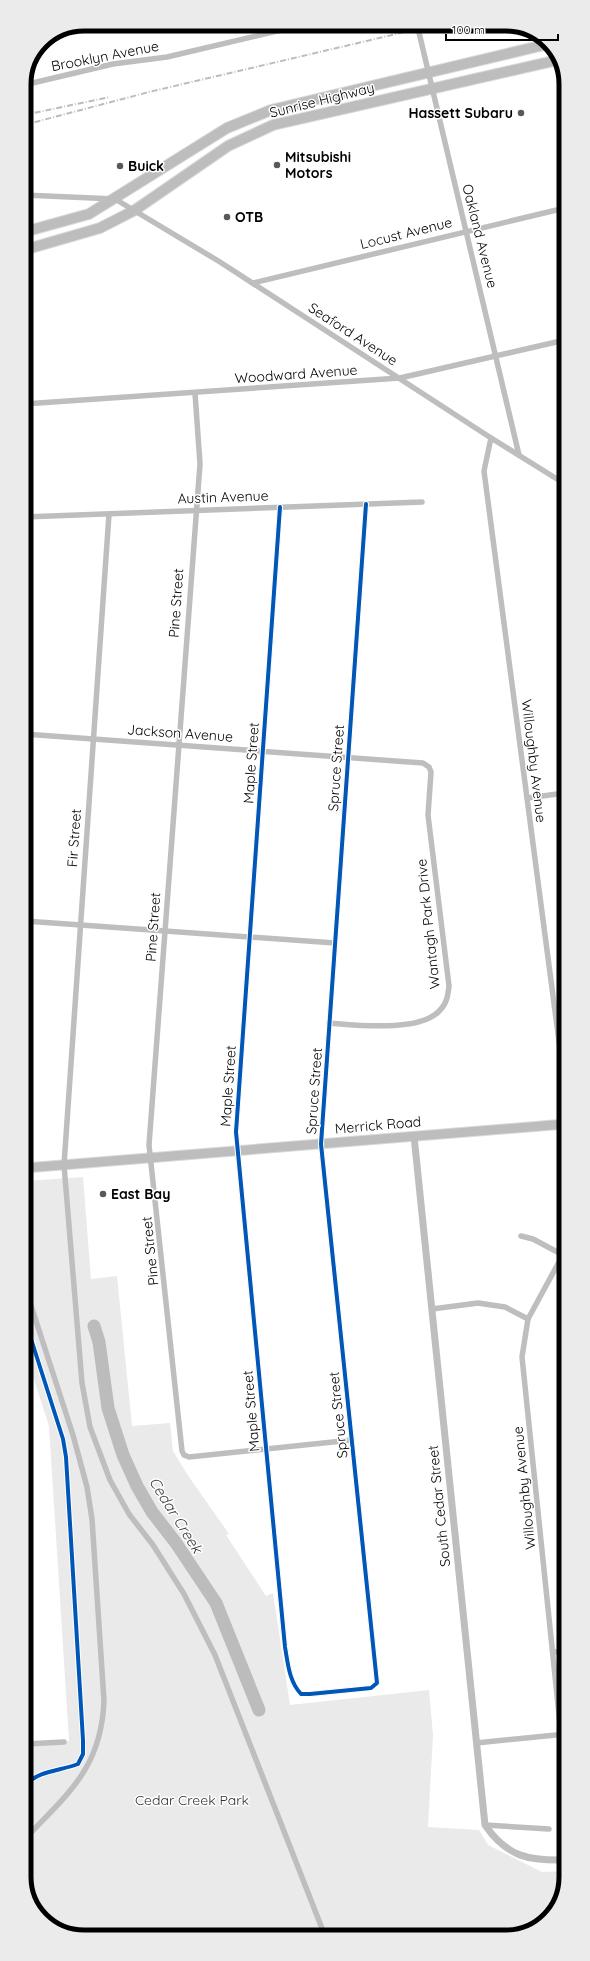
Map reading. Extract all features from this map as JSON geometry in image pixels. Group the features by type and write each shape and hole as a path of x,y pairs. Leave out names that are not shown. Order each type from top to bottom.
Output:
{"highway":[{"name":"Sunrise Highway","path":"31,230 89,214 116,199 227,128 271,110 542,45"},
{"name":"Sunrise Highway","path":"31,248 100,228 228,146 273,125 554,61"}],"main road":[{"name":"Merrick Road","path":"31,1168 559,1125"}],"street":[{"name":"Brooklyn Avenue","path":"31,83 113,64 167,57 278,31"},
{"name":"Oakland Avenue","path":"419,31 497,356 519,455"},
{"path":"31,195 116,199"},
{"name":"Seaford Avenue","path":"116,199 253,283 491,438 559,480"},
{"name":"Locust Avenue","path":"253,283 559,209"},
{"name":"Woodward Avenue","path":"31,404 400,378 559,341"},
{"name":"Pine Street","path":"194,393 200,464 195,510 149,1145 182,1451 184,1455 189,1457 266,1450"},
{"name":"Willoughby Avenue","path":"491,438 484,471 559,1034"},
{"name":"Austin Avenue","path":"31,517 422,502"},
{"name":"Spruce Street","path":"296,1688 301,1694 310,1694 371,1688 377,1683 321,1144 366,504"},
{"name":"Maple Street","path":"280,507 236,1132 285,1647 290,1675 296,1688"},
{"name":"Fir Street","path":"109,514 64,1165 82,1383 86,1410 95,1443 114,1487 129,1514 169,1569 212,1648 323,1930"},
{"name":"Jackson Avenue","path":"31,735 423,763 429,767"},
{"name":"Wantagh Park Drive","path":"329,1023 373,1026 422,1022 441,1010 447,999 449,986 428,815 431,772 429,767"},
{"path":"527,798 559,794"},
{"path":"31,921 334,944"},
{"name":"South Cedar Street","path":"414,1136 485,1825"},
{"path":"521,1236 533,1239 559,1252"},
{"name":"Willoughby Avenue","path":"559,1261 528,1319 522,1357 559,1697"},
{"path":"432,1308 478,1303 505,1307 528,1319"},
{"path":"31,1305 78,1449 87,1487 92,1525 104,1701 101,1732 94,1756 87,1769 74,1788 31,1833"},
{"path":"266,1450 352,1440"},
{"path":"553,1652 559,1652"},
{"path":"476,1743 559,1735"},
{"path":"31,1744 64,1742"},
{"path":"485,1825 549,1829"},
{"path":"485,1825 501,1845 522,1855 549,1860 559,1860"}],"green space":[{"name":"Cedar Creek Park","path":"83,1177 91,1279 117,1276 132,1426 170,1423 173,1451 187,1474 229,1534 226,1535 266,1596 273,1593 290,1705 429,1690 433,1735 428,1827 479,1830 488,1845 542,1872 559,1871 559,1884 552,1904 541,1917 533,1923 517,1929 506,1930 80,1930 57,1923 49,1917 38,1904 32,1888 31,1877 31,1744 69,1741 49,1426 31,1370 31,1181"}],"waterway":[{"name":"Cedar Creek","path":"94,1326 99,1342 108,1408 123,1455 137,1486 152,1512 176,1543 216,1603 259,1710"}],"railway":[{"path":"31,123 149,92 409,31"},
{"path":"31,114 110,97"}],"cycle path":[{"path":"280,507 236,1132 285,1647 291,1678 294,1684 301,1694 310,1694 371,1688 377,1683 321,1144 366,504"},
{"path":"31,1339 63,1439 66,1457 83,1740 83,1754 78,1764 37,1776 31,1780"}],"place":[{"name":"Hassett Subaru","path":"521,113"},
{"name":"Mitsubishi Motors","path":"277,165"},
{"name":"Buick","path":"120,166"},
{"name":"OTB","path":"227,217"},
{"name":"East Bay","path":"103,1194"}]}
